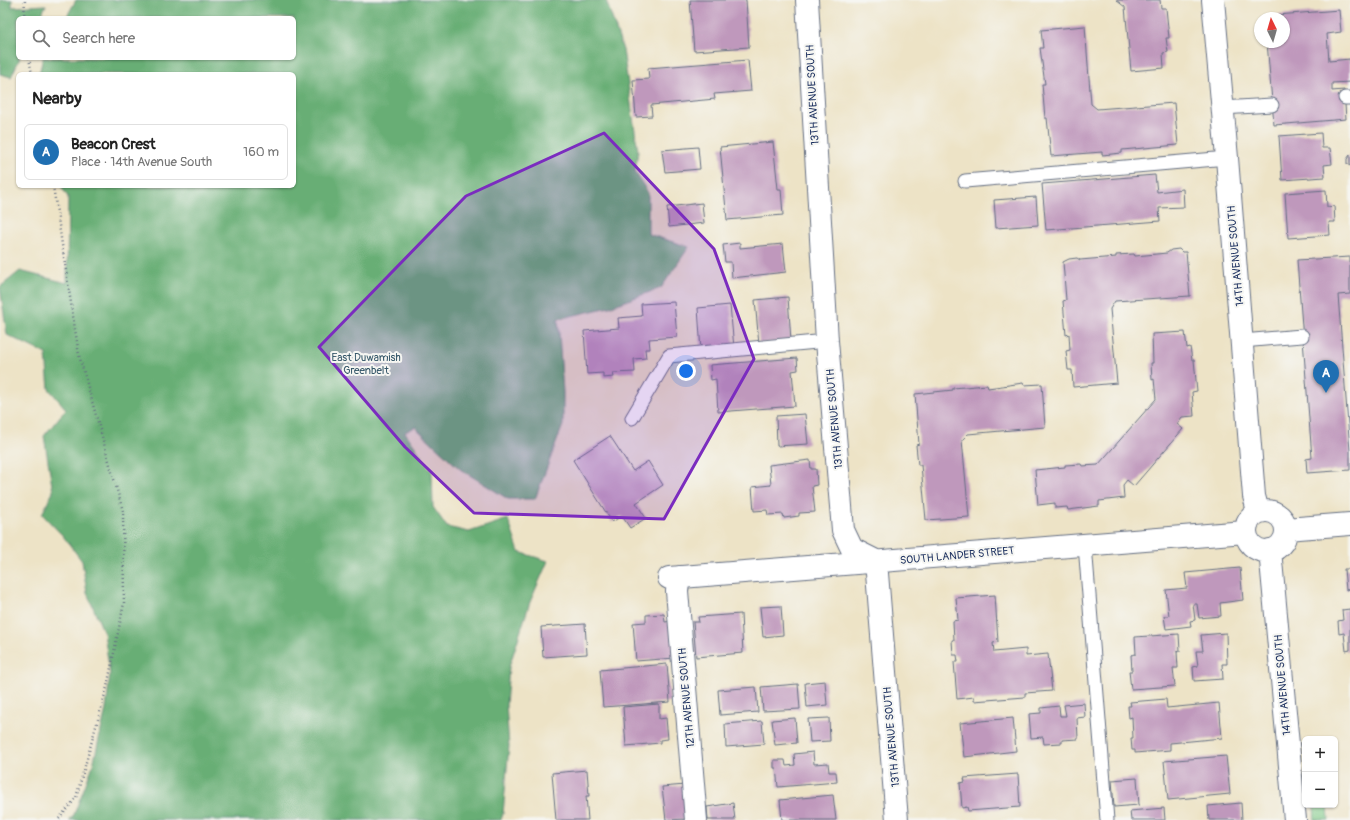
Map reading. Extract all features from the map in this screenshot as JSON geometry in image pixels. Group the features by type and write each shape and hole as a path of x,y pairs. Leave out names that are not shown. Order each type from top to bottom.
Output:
{"street":[{"name":"13TH AVENUE SOUTH","path":"807,0 827,341 843,530 852,549 876,561 897,820"},
{"name":"14TH AVENUE SOUTH","path":"1213,0 1254,496 1258,511"},
{"path":"1264,510 1273,511 1279,515 1284,521 1286,529 1285,537 1281,544 1275,549 1270,550 1259,550 1252,546 1247,540 1245,532 1246,524 1250,517 1258,511 1264,510"},
{"path":"1286,529 1350,524"},
{"name":"SOUTH LANDER STREET","path":"674,577 1245,532"},
{"name":"14TH AVENUE SOUTH","path":"1270,550 1294,820"},
{"name":"12TH AVENUE SOUTH","path":"674,577 677,591 696,820"}],"lane":[{"path":"1222,108 1272,105"},
{"path":"965,181 1227,158"},
{"path":"1242,340 1302,336"},
{"path":"632,418 669,356 827,341"},
{"path":"1085,545 1106,820"}],"path":[{"path":"24,16 25,0"},
{"path":"29,60 32,72"},
{"path":"53,188 79,355 123,511 124,604 107,687 76,798 58,820"}],"highlighted area":[{"path":"604,133 714,249 754,359 664,519 474,513 405,447 319,347 466,196"}],"green space":[{"path":"0,0 12,0 12,7 46,5 41,16 16,16 16,60 19,60 11,77 0,74"},
{"name":"East Duwamish Greenbelt","path":"76,0 606,0 623,50 638,151 635,172 648,193 648,234 689,247 661,288 609,307 558,319 563,392 563,425 535,499 508,499 460,469 415,427 405,432 432,472 433,507 447,527 469,532 508,519 519,552 548,561 530,602 509,667 506,705 509,746 503,814 501,820 69,820 73,817 93,765 106,709 110,674 104,633 87,593 82,561 63,536 42,514 53,492 44,436 66,409 49,389 46,354 7,335 0,287 20,271 67,283 68,197 62,188 296,188 296,72 40,72 42,60 296,60 296,16 67,16"},
{"path":"1314,808 1328,808 1329,820 1315,820"}],"building":[{"path":"690,0 746,0 749,47 694,51"},
{"path":"1116,0 1160,0 1161,8 1166,8 1169,38 1166,38 1168,52 1163,53 1164,68 1131,71 1125,7"},
{"path":"1339,10 1341,32 1327,34 1329,61 1350,59 1350,82 1332,83 1332,91 1344,90 1346,119 1274,125 1268,48 1290,48 1290,14"},
{"path":"1085,26 1091,104 1097,109 1174,103 1178,145 1122,150 1122,153 1102,155 1102,152 1051,156 1047,118 1045,118 1042,84 1045,84 1040,48 1043,48 1041,30"},
{"path":"748,60 751,91 714,94 715,99 651,105 652,116 636,117 633,80 649,79 648,68"},
{"path":"1321,133 1322,148 1330,148 1332,164 1324,165 1325,177 1282,180 1279,136"},
{"path":"773,142 778,189 781,189 783,215 727,220 720,147"},
{"path":"698,147 700,169 665,172 662,150"},
{"path":"1350,155 1350,166 1347,164 1347,159"},
{"path":"1155,175 1157,192 1183,189 1184,207 1159,208 1160,221 1046,230 1042,184"},
{"path":"1326,190 1327,207 1334,206 1335,222 1329,222 1330,235 1288,238 1285,193"},
{"path":"1036,197 1038,225 996,228 994,200"},
{"path":"702,203 704,223 669,227 667,207"},
{"path":"740,243 740,248 783,244 786,272 732,278 731,262 725,262 723,245"},
{"path":"1179,249 1182,252 1186,252 1190,296 1115,301 1110,309 1117,383 1073,387 1072,370 1068,370 1066,351 1070,350 1069,334 1066,335 1063,301 1066,300 1063,262 1069,259 1077,258 1080,260 1116,257 1116,255 1134,254 1135,256 1167,253 1171,250"},
{"path":"1350,257 1350,294 1338,295 1350,451 1350,470 1307,473 1306,459 1312,458 1297,260"},
{"path":"788,297 791,341 759,344 755,300"},
{"path":"674,302 677,337 649,339 650,349 645,349 646,358 634,359 635,372 613,373 614,377 603,378 603,373 587,374 584,331 619,328 618,318 642,316 641,304"},
{"path":"730,305 734,348 701,351 698,308"},
{"path":"1185,332 1187,348 1190,347 1192,360 1194,360 1197,391 1192,392 1194,416 1182,417 1177,424 1183,429 1134,486 1127,480 1123,485 1124,498 1099,501 1099,506 1068,510 1067,507 1055,508 1055,503 1038,505 1035,470 1065,467 1065,465 1098,465 1156,399 1154,379 1152,380 1152,334"},
{"path":"797,358 798,370 792,371 795,406 718,412 716,379 711,380 710,365"},
{"path":"1023,383 1024,385 1042,384 1045,427 968,434 962,440 969,517 926,520 921,465 918,465 916,445 919,444 915,394 953,390 953,388 987,385 988,388"},
{"path":"805,414 808,444 777,446 776,416"},
{"path":"610,436 633,471 648,461 663,485 636,503 646,518 630,528 622,516 612,522 573,460"},
{"path":"810,460 811,469 816,469 817,485 812,486 815,512 799,513 799,516 784,518 783,514 768,515 767,510 754,511 752,487 771,485 769,465"},
{"path":"1240,568 1243,600 1220,603 1221,616 1199,618 1197,604 1193,604 1195,620 1190,621 1191,626 1166,629 1164,616 1169,616 1166,590 1187,588 1185,573"},
{"path":"1344,569 1350,569 1350,589 1346,590"},
{"path":"995,595 998,642 993,643 994,652 1026,649 1026,656 1048,654 1052,691 1025,693 1025,697 974,701 974,697 957,699 954,662 958,662 957,655 953,655 952,640 954,640 953,621 958,620 956,598"},
{"path":"781,606 783,635 763,637 760,607"},
{"path":"1350,609 1350,650 1346,651 1344,633 1339,634 1338,621 1343,620 1342,610"},
{"path":"664,614 665,622 672,621 675,658 636,661 633,623 646,622 646,615"},
{"path":"741,614 743,653 696,657 693,622 699,622 698,617"},
{"path":"585,624 587,654 543,657 541,627"},
{"path":"1226,633 1227,664 1222,664 1223,679 1194,681 1193,667 1198,666 1196,651 1203,651 1201,635"},
{"path":"1179,634 1180,651 1177,652 1178,668 1173,668 1175,686 1131,689 1129,671 1132,671 1131,655 1136,654 1135,637"},
{"path":"667,664 670,702 603,707 600,670"},
{"path":"825,681 827,705 807,707 805,683"},
{"path":"798,684 800,709 763,711 761,687"},
{"path":"756,687 758,712 720,715 718,690"},
{"path":"1166,699 1167,708 1219,703 1222,738 1170,743 1170,750 1135,753 1135,750 1132,750 1132,717 1129,718 1128,706 1131,706 1130,702"},
{"path":"1084,703 1085,717 1077,718 1078,739 1062,740 1062,743 1044,744 1043,737 1031,738 1029,714 1041,713 1041,708 1059,706 1060,716 1066,716 1064,705"},
{"path":"659,704 659,719 666,718 668,739 660,740 660,743 626,746 623,707"},
{"path":"795,718 797,743 775,745 772,720"},
{"path":"829,718 830,741 810,742 808,719"},
{"path":"1013,718 1016,751 964,757 960,723"},
{"path":"762,721 764,744 726,747 725,724"},
{"path":"813,752 814,764 828,763 829,772 836,772 837,782 778,787 774,760 785,760 786,766 795,765 794,754"},
{"path":"1226,756 1230,794 1168,800 1164,761"},
{"path":"587,770 589,796 586,796 588,820 556,820 552,773"},
{"path":"1018,774 1020,807 968,811 967,807 962,808 960,783 965,782 964,778"},
{"path":"1137,778 1139,805 1114,807 1112,780"},
{"path":"685,785 688,819 666,820 662,787"},
{"path":"833,795 836,820 782,820 780,800"},
{"path":"733,803 735,820 708,820 707,807"},
{"path":"1241,803 1242,820 1209,820 1208,806"},
{"path":"1164,808 1165,820 1131,820 1130,811"}],"place":[{"name":"Beacon Crest","path":"1326,393"}]}
